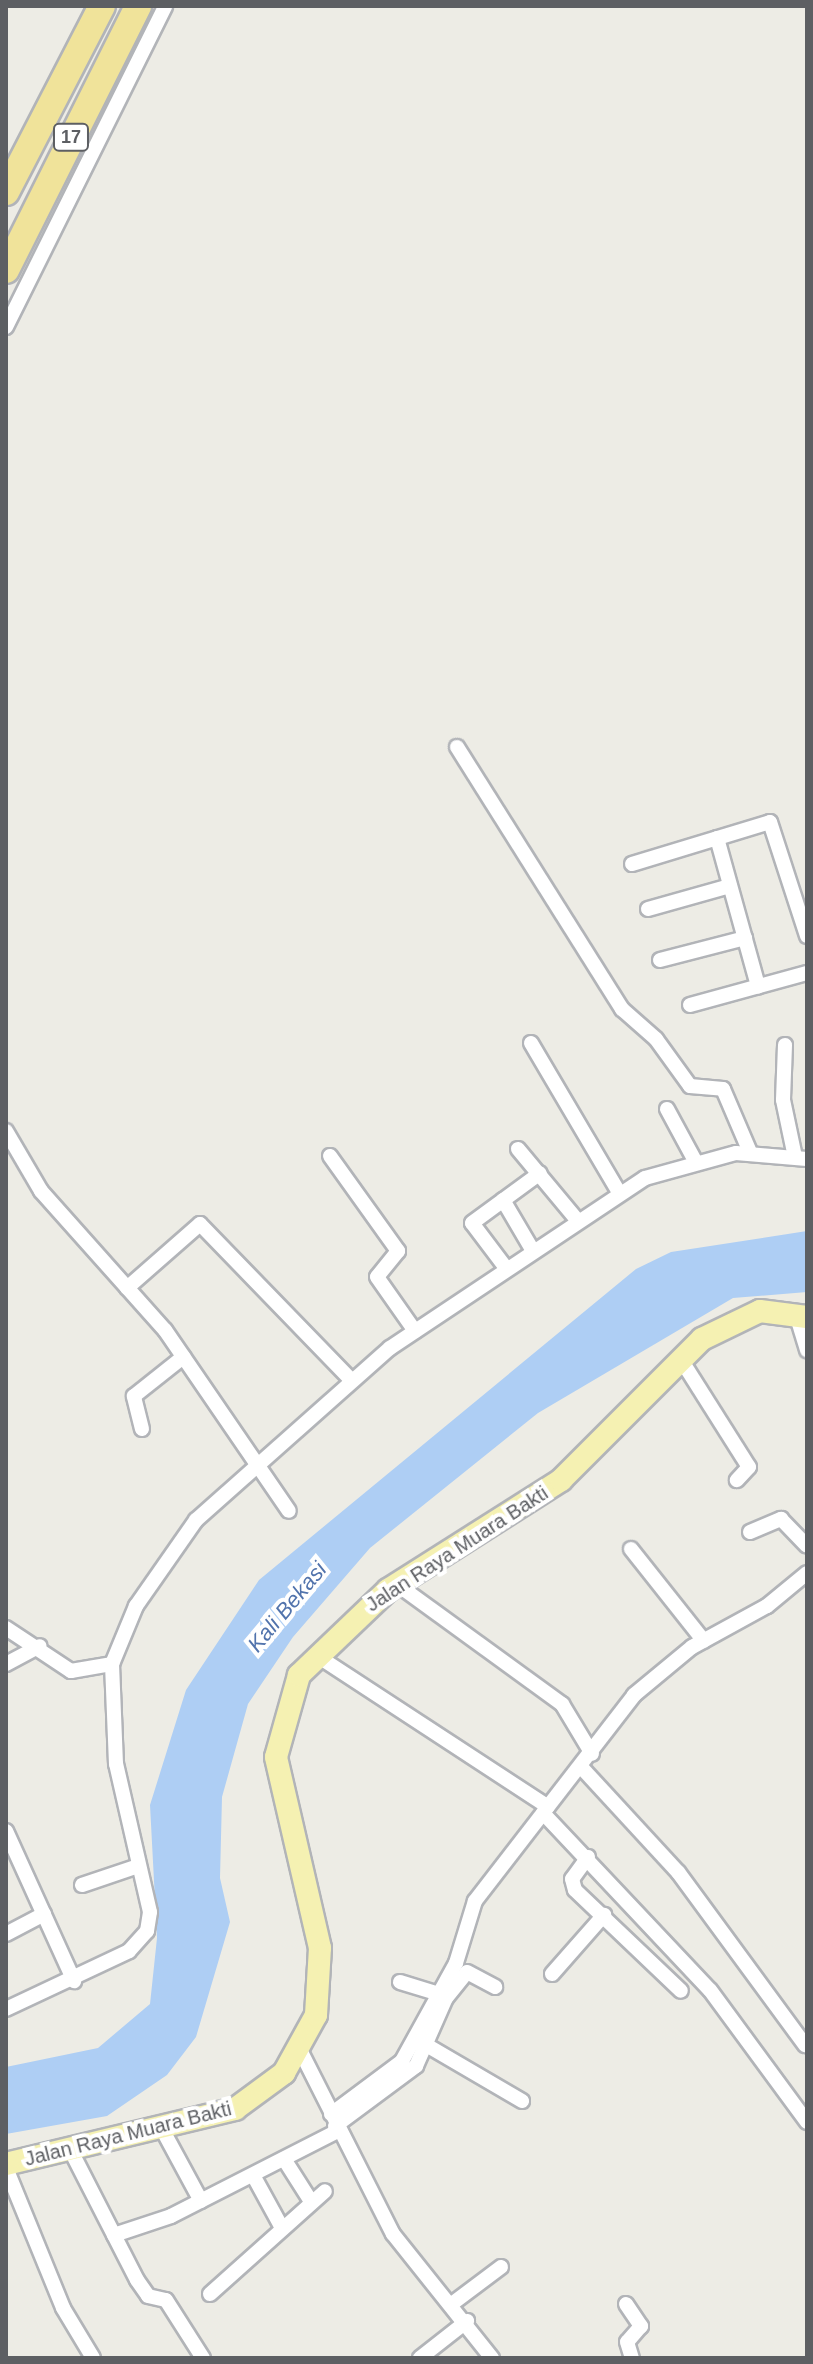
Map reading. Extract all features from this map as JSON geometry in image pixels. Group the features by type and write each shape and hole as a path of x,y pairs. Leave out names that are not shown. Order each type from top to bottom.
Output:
{"highway":[{"name":"17","path":"6,192 102,6"},
{"name":"17","path":"6,270 138,6"}],"main road":[{"name":"Jalan Raya Muara Bakti","path":"6,2166 243,2105 272,2085 301,2052 316,2015 319,1926 276,1757 285,1707 316,1655 398,1585 561,1480 680,1358 748,1314 802,1316"}],"street":[{"path":"6,327 165,6"},
{"path":"457,747 622,1009 656,1039 690,1086 723,1089 750,1152"},
{"path":"632,864 770,822 801,899 807,936"},
{"path":"717,838 758,986"},
{"path":"648,909 730,886"},
{"path":"660,960 745,938"},
{"path":"690,1005 807,973"},
{"path":"531,1043 620,1194"},
{"path":"6,2009 74,1981 143,1940 150,1912 116,1764 112,1664 136,1606 178,1540 350,1379 506,1268 620,1194 694,1159 750,1152 801,1158 783,1100 785,1045"},
{"path":"667,1109 694,1159"},
{"path":"6,1131 41,1191 183,1357 289,1511"},
{"path":"518,1149 578,1221"},
{"path":"330,1156 398,1251 377,1277 415,1331"},
{"path":"506,1268 471,1226 540,1173"},
{"path":"503,1200 533,1251"},
{"path":"127,1288 200,1224 350,1379"},
{"path":"802,1316 807,1350"},
{"path":"142,1429 134,1396 183,1357"},
{"path":"680,1358 749,1467 737,1480"},
{"path":"750,1532 781,1519 807,1546"},
{"path":"631,1549 704,1641"},
{"path":"114,2235 201,2201 284,2159 406,2077 428,2046 461,1968 475,1901 592,1754 634,1695 704,1641 807,1573"},
{"path":"398,1585 562,1704 592,1754"},
{"path":"6,1628 40,1646 71,1671 112,1664"},
{"path":"6,1664 40,1646"},
{"path":"316,1655 545,1810 710,1990 807,2122"},
{"path":"581,1767 678,1872 805,2045"},
{"path":"6,1831 74,1981"},
{"path":"588,1857 572,1884 681,1991"},
{"path":"82,1885 138,1866"},
{"path":"6,1934 44,1914"},
{"path":"552,1974 604,1915"},
{"path":"461,1968 495,1987"},
{"path":"335,2123 402,2061 436,1993 461,1968"},
{"path":"400,1982 436,1993"},
{"path":"428,2046 522,2101"},
{"path":"301,2052 393,2234 453,2303 492,2358"},
{"path":"161,2127 201,2201"},
{"path":"70,2149 148,2296 166,2300 206,2357"},
{"path":"284,2159 310,2200"},
{"path":"6,2166 63,2308 93,2358"},
{"path":"253,2175 282,2228"},
{"path":"210,2294 254,2262 310,2200 325,2191"},
{"path":"453,2303 501,2267"},
{"path":"626,2304 641,2326 627,2342 632,2358"},
{"path":"420,2358 467,2321"}],"water":[{"name":"Kali Bekasi","path":"807,1231 807,1292 733,1298 538,1413 370,1548 293,1637 248,1704 222,1797 220,1878 230,1922 196,2037 167,2075 107,2116 6,2134 6,2067 98,2048 150,2004 157,1938 150,1805 186,1690 259,1580 636,1269 671,1252"}]}
